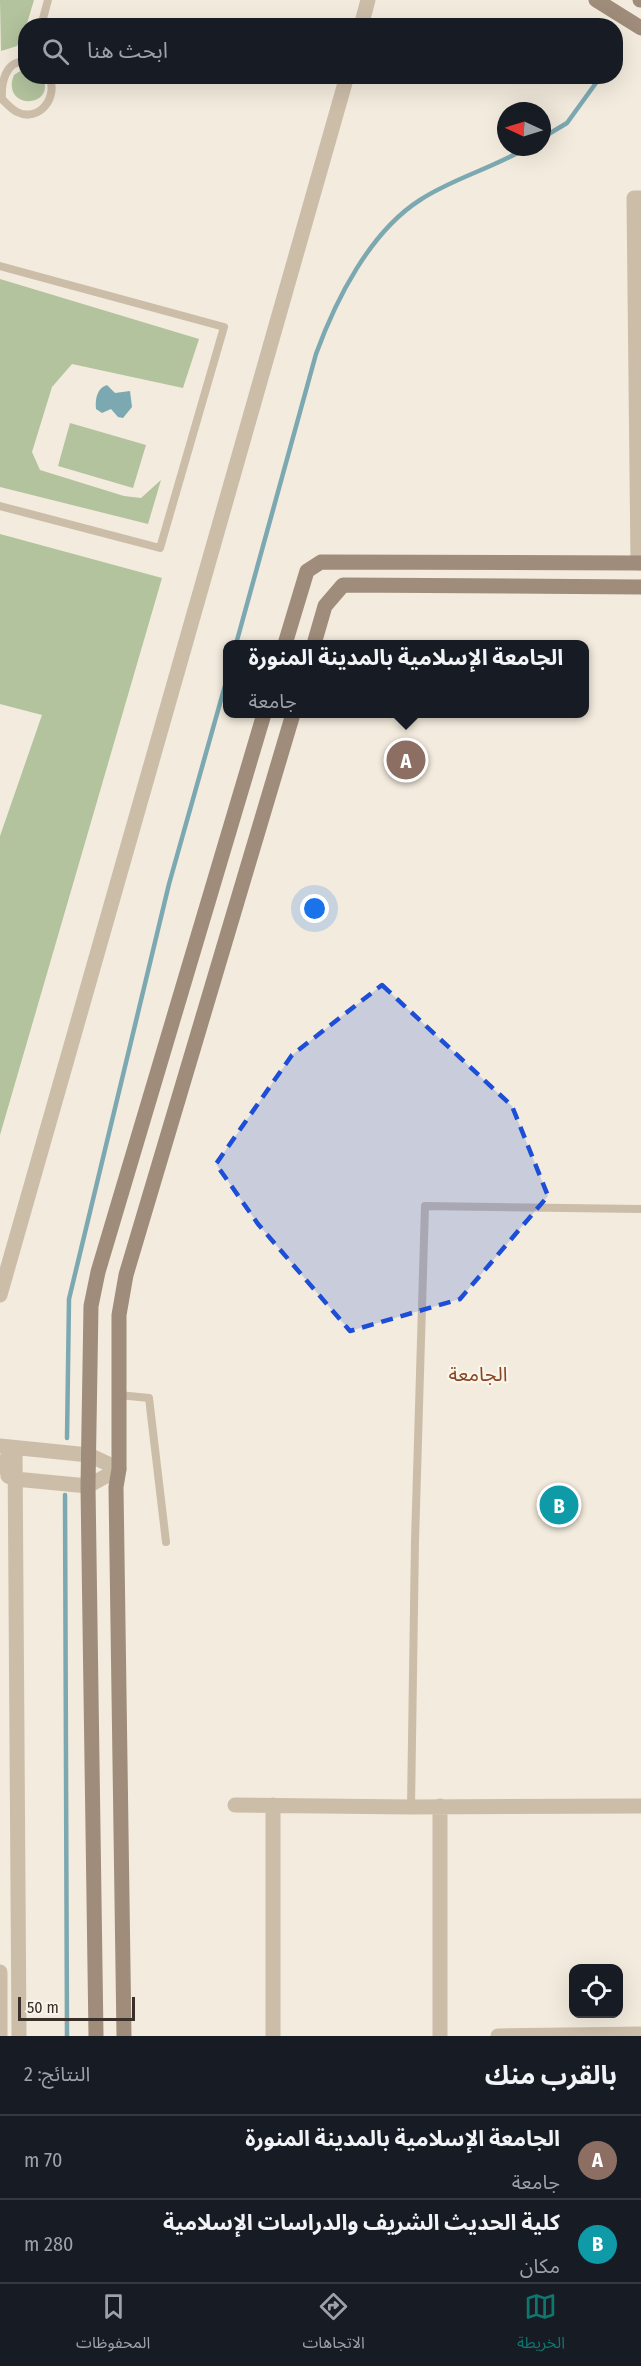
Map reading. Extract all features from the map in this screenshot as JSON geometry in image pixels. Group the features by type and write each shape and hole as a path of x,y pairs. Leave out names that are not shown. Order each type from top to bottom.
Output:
{"main road":[{"path":"596,0 641,28"},
{"path":"286,640 307,571 321,562 639,563"},
{"path":"315,640 325,606 344,585 641,587"},
{"path":"96,2036 88,1486 91,1306 98,1272 263,718"},
{"path":"124,2036 116,1487 119,1470 119,1315 126,1275 292,718"}],"street":[{"path":"363,18 368,0"},
{"path":"0,1295 345,84"},
{"path":"639,563 639,386 634,198 641,198"},
{"path":"7,1447 89,1455 119,1470"},
{"path":"7,1447 0,1469 15,1479 88,1486 119,1470"},
{"path":"7,1447 15,1479 19,2036"},
{"path":"235,1805 641,1806"},
{"path":"273,1805 273,2036"},
{"path":"440,1806 440,2036"},
{"path":"0,1972 0,2036"},
{"path":"498,2036 641,2034"}],"lane":[{"path":"42,18 48,0"},
{"path":"18,62 4,74 1,82 2,99 18,113 28,115 40,112 49,103 52,90 51,84"},
{"path":"0,266 224,327 160,548 0,506"},
{"path":"411,1807 425,1206 641,1209"},
{"path":"119,1395 149,1398 166,1542"}],"highlighted area":[{"path":"382,985 512,1106 548,1196 460,1299 350,1331 258,1224 216,1164 292,1055"}],"green space":[{"path":"0,0 34,0 29,18 18,18 17,46 1,51"},
{"path":"18,72 18,84 44,84 42,95 36,100 20,99 14,94 12,86 14,75"},
{"path":"0,279 199,339 183,388 72,364 52,387 32,452 40,470 124,496 141,498 161,480 148,524 0,487"},
{"path":"70,423 146,445 133,488 58,466"},
{"path":"0,534 162,578 0,1135 0,836 42,715 0,704"}],"water":[{"path":"107,385 115,393 130,391 132,407 123,418 118,417 111,409 102,413 96,409 97,394"}],"waterway":[{"path":"551,133 567,123 595,84"},
{"path":"237,640 316,354 334,311 357,268 385,230 420,200 446,185 511,156"},
{"path":"67,1438 69,1299 169,884 223,693"},
{"path":"65,1495 67,2036"}],"place":[{"name":"الجامعة الإسلامية بالمدينة المنورة","path":"406,760"},
{"name":"كلية الحديث الشريف والدراسات الإسلامية","path":"559,1505"}],"district":[{"name":"الجامعة","path":"478,1374"}]}
